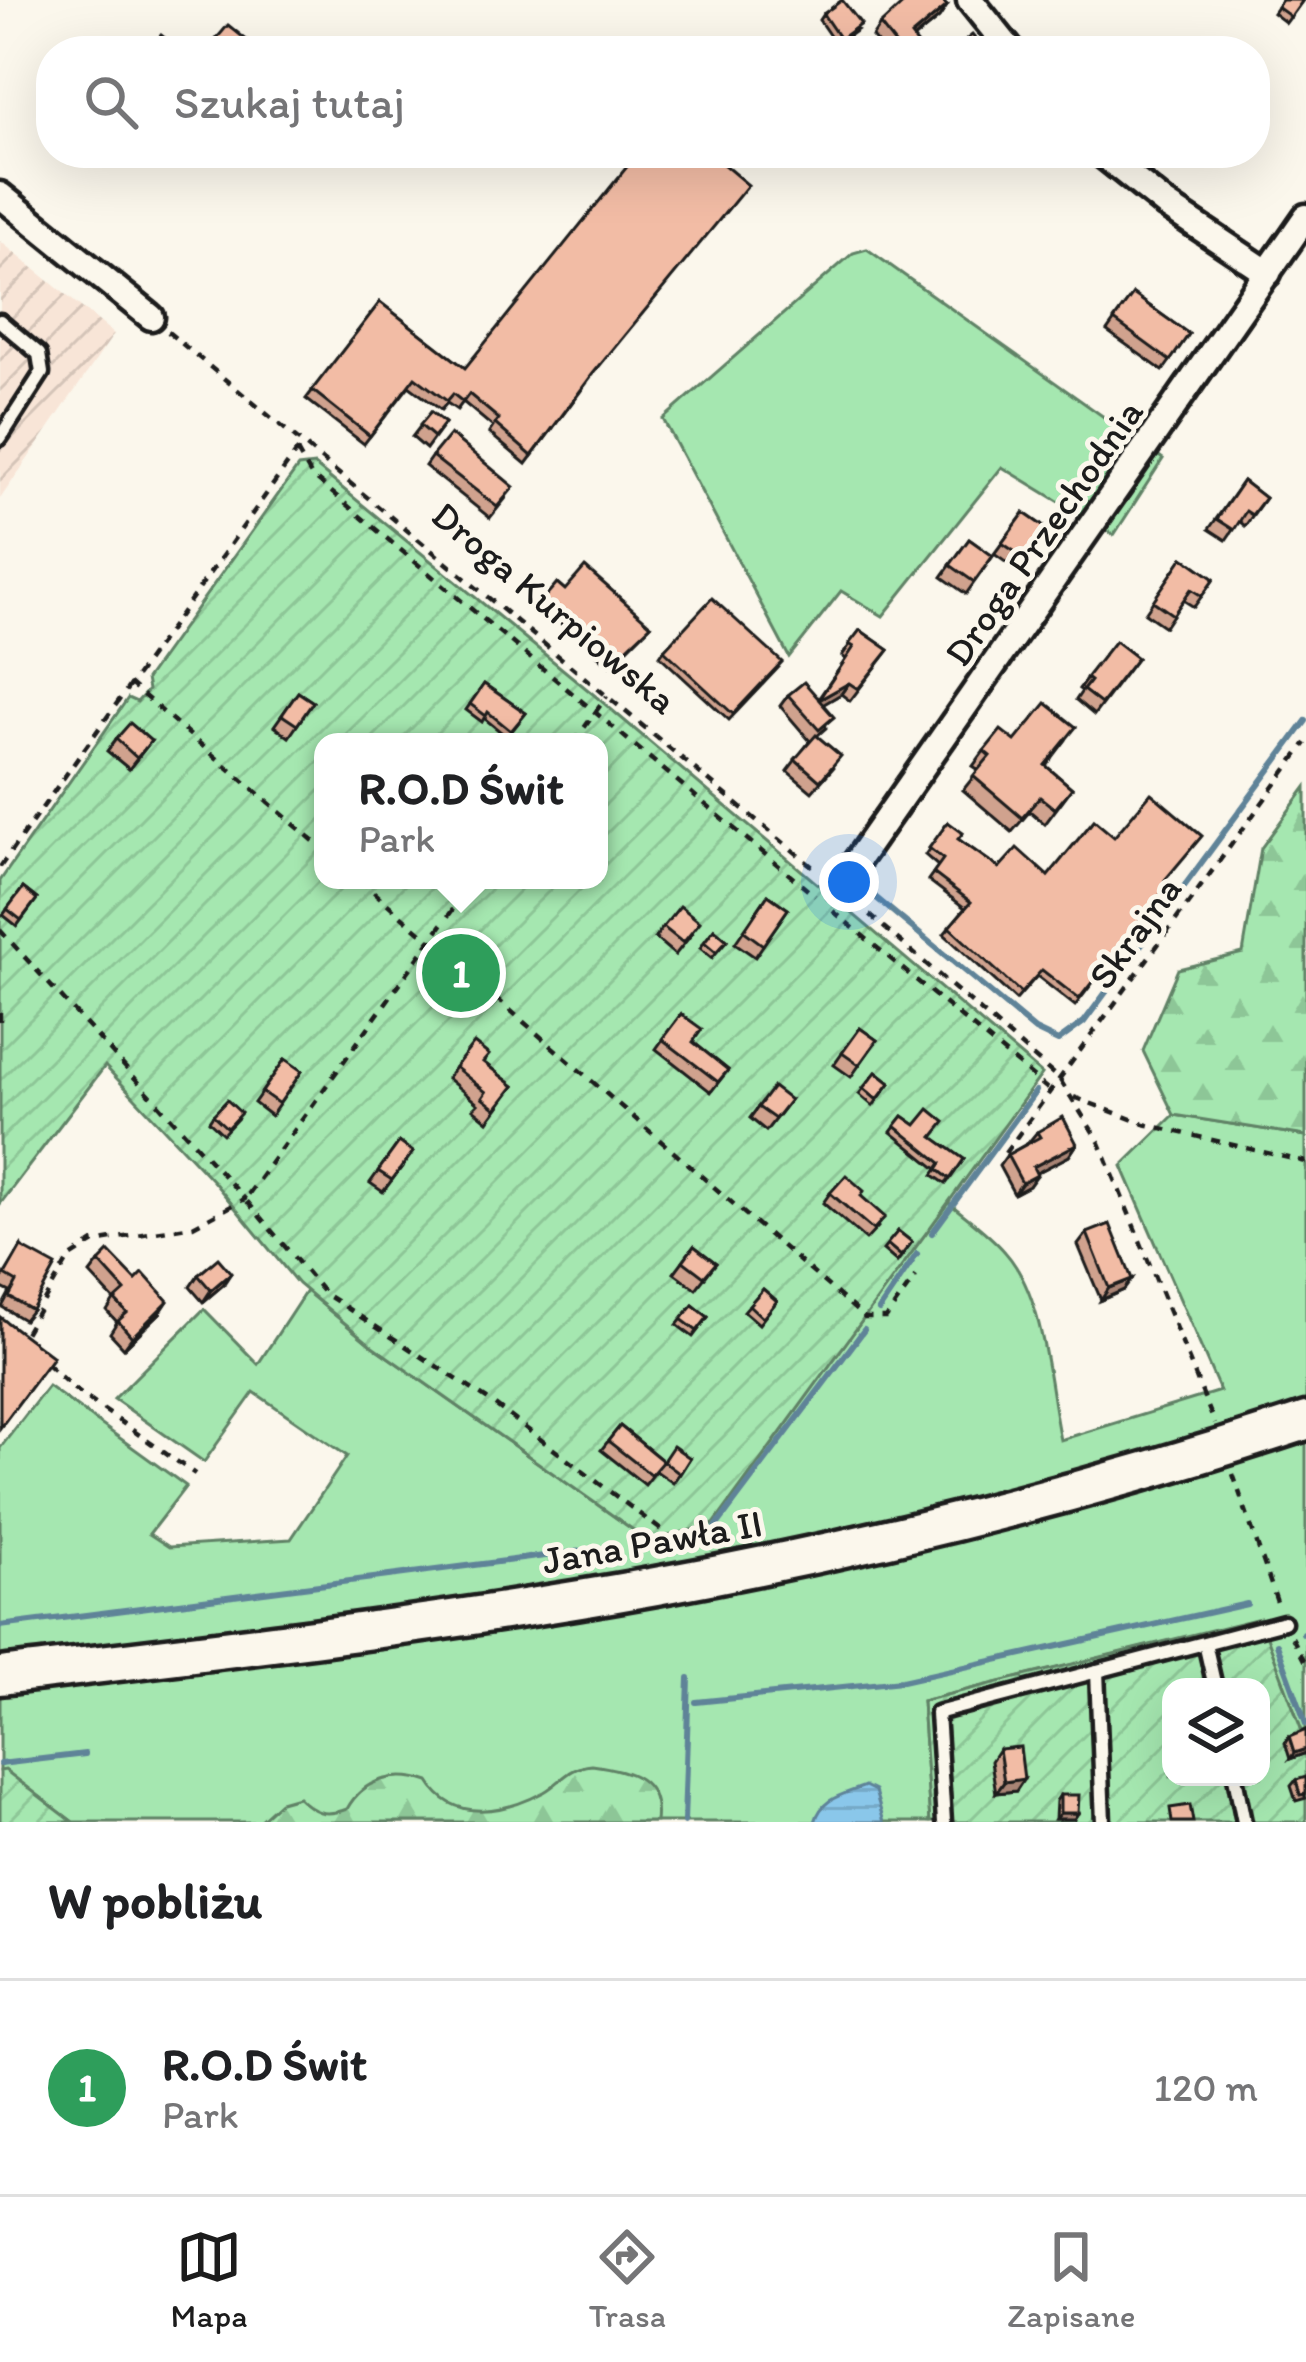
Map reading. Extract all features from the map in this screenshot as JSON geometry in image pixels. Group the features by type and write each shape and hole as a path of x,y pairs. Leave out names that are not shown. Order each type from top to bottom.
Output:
{"main road":[{"name":"Jana Pawła II","path":"0,1676 463,1617 656,1586 973,1517 1306,1421"}],"street":[{"path":"970,0 1000,36"},
{"path":"1120,168 1268,273"},
{"path":"0,195 151,317"},
{"name":"Droga Przechodnia","path":"829,899 1306,217"}],"lane":[{"path":"0,321 39,354 42,373 0,438"},
{"path":"944,1822 937,1713 1284,1622"},
{"path":"1205,1642 1213,1678"},
{"path":"1097,1671 1103,1822"},
{"path":"1236,1786 1244,1822"}],"path":[{"name":"Droga Kurpiowska","path":"151,317 607,696 829,899 1060,1080 1100,1143 1213,1416"},
{"path":"0,867 302,444"},
{"path":"297,451 311,475 829,899 1050,1091"},
{"path":"129,682 314,841"},
{"path":"581,733 607,696"},
{"name":"Skrajna","path":"1005,1153 1306,743"},
{"path":"369,889 865,1318 886,1318 916,1276"},
{"path":"21,1340 69,1258 94,1242 193,1226 245,1199 468,889"},
{"path":"0,930 245,1199 324,1293 487,1400 665,1533"},
{"path":"0,1012 0,1024"},
{"path":"1074,1097 1144,1124 1306,1162"},
{"path":"39,1356 74,1388 195,1474"},
{"path":"1247,1513 1284,1622 1306,1664"}],"shaded area":[{"path":"0,241 114,334 0,499"}],"green space":[{"path":"867,249 1163,459 1114,535 1002,467 883,616 841,591 789,657 663,419 853,253"},
{"path":"314,465 1042,1074 714,1524 649,1541 371,1345 298,1284 213,1181 105,1066 0,1204 0,881 128,698 137,702 148,690 146,679 298,467"},
{"path":"1306,787 1306,1136 1174,1115 1143,1051 1178,969 1243,953 1261,848"},
{"path":"1174,1115 1306,1136 1306,1742 1259,1619 922,1701 930,1822 73,1822 0,1771 0,1448 48,1386 186,1486 149,1534 169,1547 291,1539 347,1456 254,1392 204,1462 114,1399 204,1309 258,1364 306,1291 371,1345 649,1541 714,1524 948,1202 1005,1252 1029,1292 1060,1440 1220,1391 1122,1166"},
{"path":"1260,1618 1306,1742 1306,1822 930,1822 922,1701"},
{"path":"592,1765 630,1774 648,1786 656,1822 258,1822 280,1802 298,1797 320,1812 347,1809 372,1784 405,1777 429,1782 451,1804 465,1809 496,1809 528,1800 571,1772"},
{"path":"5,1770 73,1822 0,1822 0,1771"}],"water":[{"path":"865,1786 875,1791 884,1822 815,1822 828,1802"}],"building":[{"path":"842,0 861,24 838,36 823,14"},
{"path":"907,0 942,0 947,6 911,36 889,36 880,25"},
{"path":"1282,0 1303,0 1291,17 1277,7"},
{"path":"228,25 242,36 219,36"},
{"path":"626,168 728,168 748,185 532,456 469,394 463,402 453,394 447,401 415,377 370,436 312,390 380,302 465,368"},
{"path":"1133,294 1189,334 1170,361 1114,320"},
{"path":"431,412 445,423 434,437 420,425"},
{"path":"450,434 514,487 497,507 432,456"},
{"path":"1243,481 1265,498 1252,515 1246,511 1234,530 1217,519"},
{"path":"1024,513 1050,531 1029,561 1002,543"},
{"path":"969,539 993,556 974,582 950,565"},
{"path":"1183,557 1214,579 1202,596 1191,589 1173,615 1153,601"},
{"path":"585,567 651,625 614,660 543,599 557,583 565,590"},
{"path":"712,598 782,662 733,714 664,650"},
{"path":"860,630 889,650 858,689 849,683 819,700 834,717 819,730 788,695 804,682 819,699"},
{"path":"1115,641 1137,658 1101,704 1083,690 1090,681 1086,678"},
{"path":"484,684 526,713 511,731 470,704"},
{"path":"298,692 313,702 297,725 282,715"},
{"path":"1046,703 1076,727 1045,765 1072,788 1055,809 1040,797 1022,818 973,776 990,756 984,751 1001,730 1015,741"},
{"path":"130,723 151,741 137,758 116,739"},
{"path":"816,735 841,756 820,781 795,759"},
{"path":"1151,793 1202,836 1079,999 1042,970 1021,993 949,927 971,902 933,873 943,859 929,848 948,822 963,833 958,839 999,868 1017,848 1048,876 1094,820 1114,837"},
{"path":"23,888 37,899 21,920 7,909"},
{"path":"768,895 788,909 763,945 744,931"},
{"path":"680,906 700,922 683,943 663,927"},
{"path":"714,929 727,940 716,952 704,942"},
{"path":"681,1014 702,1029 693,1042 728,1070 718,1082 662,1039"},
{"path":"860,1028 877,1040 859,1065 842,1053"},
{"path":"474,1043 489,1055 483,1062 514,1086 496,1109 482,1098 486,1092 455,1067"},
{"path":"285,1059 302,1071 279,1104 262,1092"},
{"path":"876,1072 890,1083 877,1100 863,1088"},
{"path":"773,1087 790,1100 775,1119 758,1107"},
{"path":"227,1100 241,1113 227,1128 213,1115"},
{"path":"929,1109 945,1122 933,1137 964,1159 950,1179 937,1169 941,1163 895,1126 903,1116 916,1125"},
{"path":"1063,1117 1077,1144 1033,1167 1037,1175 1022,1183 1007,1155 1040,1137 1037,1132"},
{"path":"399,1142 413,1152 392,1180 378,1171"},
{"path":"846,1175 885,1217 873,1230 830,1193"},
{"path":"1110,1224 1132,1279 1109,1288 1087,1233"},
{"path":"898,1231 912,1242 901,1256 887,1244"},
{"path":"694,1246 716,1263 704,1277 683,1261"},
{"path":"21,1247 56,1266 32,1310 9,1297 17,1282 5,1275"},
{"path":"109,1252 136,1280 143,1273 168,1301 132,1337 118,1321 127,1313 115,1300 125,1291 99,1262"},
{"path":"218,1258 231,1273 211,1290 198,1275"},
{"path":"763,1289 777,1301 763,1318 749,1305"},
{"path":"693,1305 708,1317 697,1331 681,1319"},
{"path":"0,1317 53,1357 0,1428"},
{"path":"620,1426 663,1461 651,1475 608,1441"},
{"path":"673,1446 690,1458 680,1474 663,1461"},
{"path":"1306,1730 1306,1749 1294,1753 1289,1737"},
{"path":"1020,1747 1024,1779 1004,1782 999,1749"},
{"path":"1306,1777 1306,1794 1300,1795 1296,1780"},
{"path":"1060,1795 1079,1795 1078,1813 1060,1813"},
{"path":"1190,1805 1193,1822 1172,1822 1170,1808"}],"waterway":[{"path":"868,874 862,886 1035,1030 1058,1041 1084,1022 1306,721"},
{"path":"932,1233 1036,1091"},
{"path":"879,1310 917,1254"},
{"path":"715,1528 864,1330"},
{"path":"0,1626 599,1549"},
{"path":"696,1702 902,1681 1247,1604"},
{"path":"1277,1644 1306,1724"},
{"path":"684,1822 689,1678"},
{"path":"0,1764 85,1754"}],"place":[{"name":"R.O.D Świt","path":"461,973"}]}
